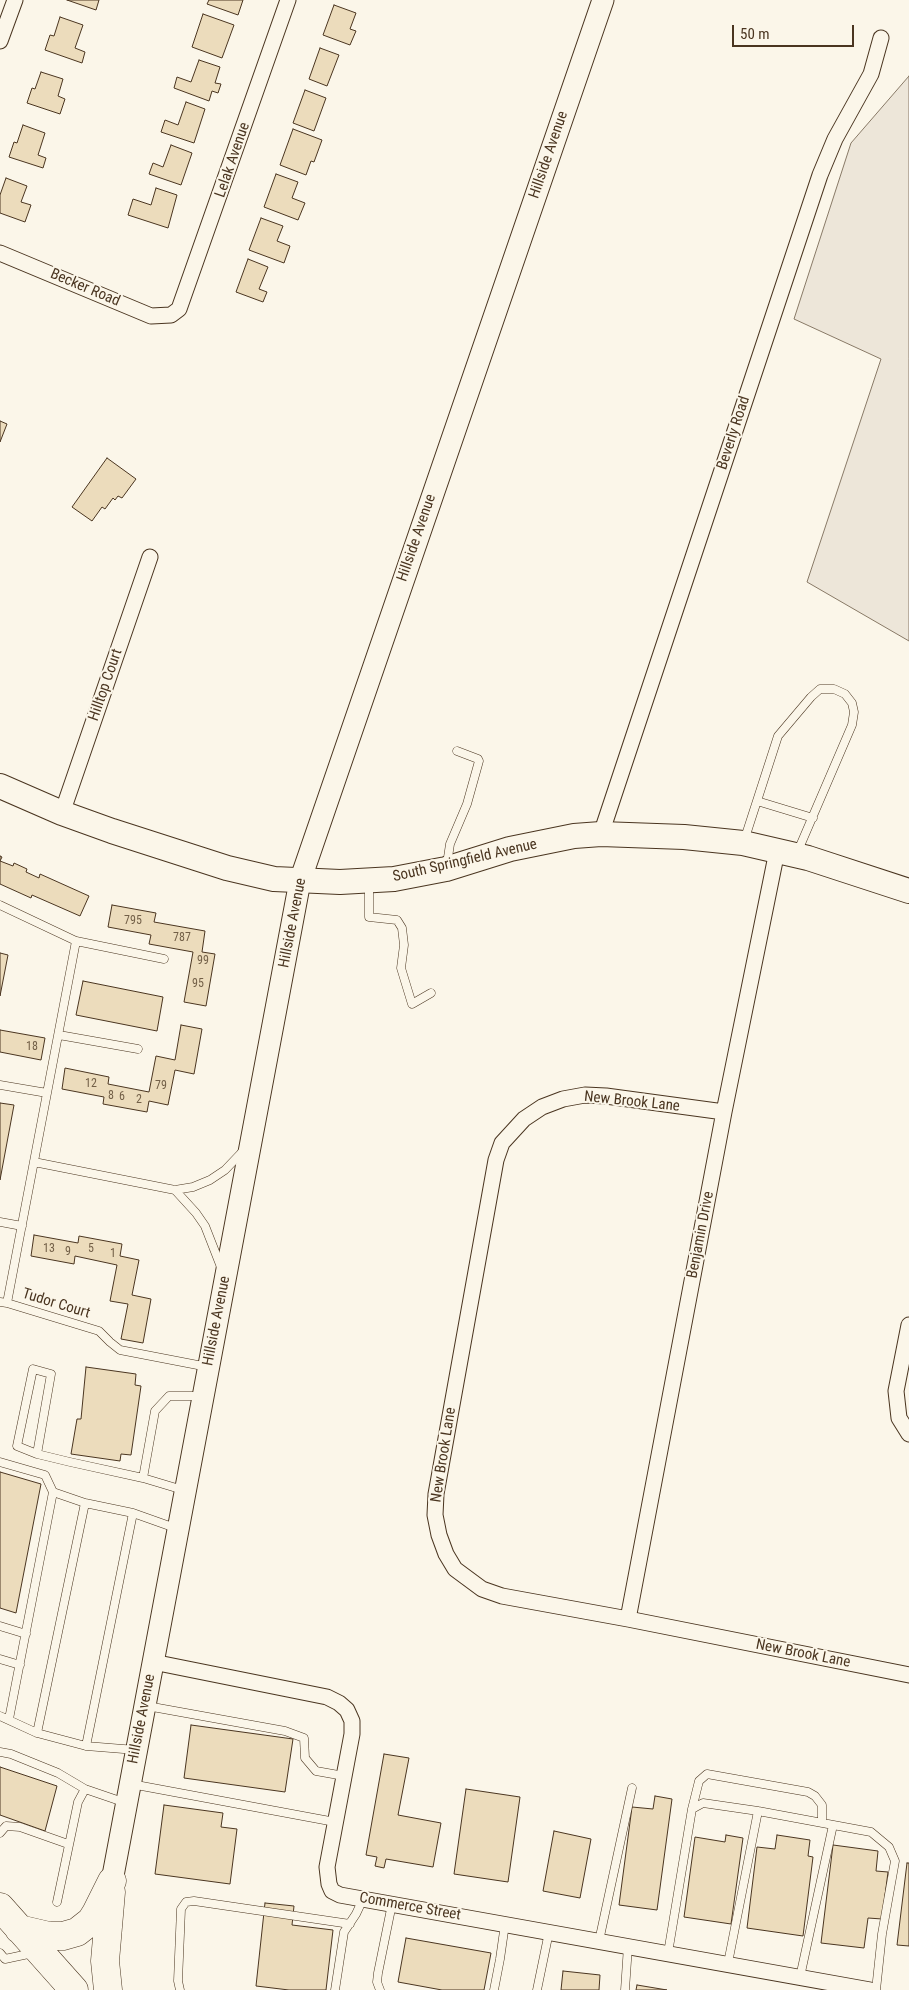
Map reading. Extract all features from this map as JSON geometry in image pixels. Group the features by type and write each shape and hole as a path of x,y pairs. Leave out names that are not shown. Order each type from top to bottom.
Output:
{"highway":[{"path":"20,1929 50,1936 63,1936 77,1932 91,1921 112,1881"},
{"path":"108,1990 105,1961 112,1881"},
{"path":"0,1907 40,1952 67,1987"}],"main road":[{"name":"South Springfield Avenue","path":"0,786 62,813 227,868 257,876 300,881 368,881 413,876 446,869 510,849 574,836 601,834 684,837 743,843 786,853 909,891"}],"street":[{"path":"0,41 15,0"},
{"name":"Lelak Avenue","path":"171,315 179,309 184,300 288,0"},
{"name":"Hillside Avenue","path":"112,1881 127,1793 300,881 602,0"},
{"name":"Beverly Road","path":"601,834 820,175 834,139 871,74 881,38"},
{"name":"Becker Road","path":"0,253 151,316 171,315"},
{"name":"Hilltop Court","path":"62,813 150,557"},
{"name":"Benjamin Drive","path":"628,1619 724,1112 786,853"},
{"name":"New Brook Lane","path":"724,1112 606,1096 585,1095 563,1099 542,1106 524,1118 502,1143 496,1160 436,1494 435,1515 439,1535 446,1554 455,1568 482,1589 502,1596 909,1675"},
{"path":"909,1325 896,1391 898,1418 909,1434"},
{"name":"Commerce Street","path":"153,1662 327,1697 339,1703 347,1710 352,1721 352,1734 327,1867 328,1884 332,1891 340,1895 728,1963 800,1977 822,1986 870,1990"}],"lane":[{"path":"743,843 778,736 811,696 820,689 834,689 845,694 852,703 854,712 852,725 814,818 786,853"},
{"path":"446,869 450,844 467,804 479,761 457,751"},
{"path":"757,802 814,818"},
{"path":"368,881 369,917 397,920 402,928 404,945 401,968 412,1004 431,993"},
{"path":"0,905 76,941 164,959"},
{"name":"Tudor Court","path":"76,941 22,1226 4,1303 99,1331 120,1350 208,1367"},
{"path":"59,1035 138,1048"},
{"path":"0,1084 47,1093"},
{"path":"34,1162 175,1190 193,1187 210,1180 225,1170 251,1141"},
{"path":"175,1190 205,1226 218,1254 225,1279"},
{"path":"0,1222 22,1226"},
{"path":"38,1454 51,1374 33,1369 17,1446 38,1454 143,1478 184,1490"},
{"path":"143,1478 155,1411 169,1396 202,1396"},
{"path":"0,1462 45,1475 53,1492 9,1719"},
{"path":"53,1492 85,1503 133,1513 178,1529"},
{"path":"37,1733 85,1503"},
{"path":"86,1746 133,1513"},
{"path":"0,1626 26,1634"},
{"path":"0,1659 20,1665"},
{"path":"144,1705 284,1732 304,1738 305,1758 316,1771 344,1776"},
{"path":"0,1716 37,1733 86,1746 136,1750"},
{"path":"0,1752 11,1754 58,1773 85,1789 127,1793 335,1822"},
{"path":"668,1954 692,1809 699,1781 707,1774 808,1792 815,1796 822,1805 822,1823"},
{"path":"599,1941 632,1788"},
{"path":"57,1902 78,1802 85,1789"},
{"path":"692,1809 703,1803 871,1832 888,1847 895,1861 882,1934 876,1990"},
{"path":"728,1963 758,1812"},
{"path":"0,1833 3,1824 20,1827 68,1844"},
{"path":"800,1977 833,1825"},
{"path":"334,1990 344,1932 363,1899"},
{"path":"180,1990 178,1981 181,1909 186,1902 194,1901 350,1924"},
{"path":"378,1988 378,1973 392,1904"},
{"path":"494,1990 505,1924"},
{"path":"537,1990 550,1932"},
{"path":"625,1990 628,1946"},
{"path":"0,1953 5,1959 40,1952"}],"shaded area":[{"path":"909,76 909,641 807,582 881,359 794,319 851,143"}],"building":[{"path":"67,0 99,0 96,10"},
{"path":"209,0 243,0 238,15 207,4"},
{"path":"334,5 356,13 350,29 356,31 350,45 323,35"},
{"path":"203,14 234,25 222,58 192,47"},
{"path":"60,17 83,25 75,48 85,52 82,63 45,50 50,35 54,36"},
{"path":"320,48 339,55 327,86 309,79"},
{"path":"199,60 220,67 215,83 221,84 218,93 212,91 209,101 174,88 177,77 191,82"},
{"path":"41,72 63,79 58,96 65,99 60,114 27,103 32,88 35,89"},
{"path":"305,90 326,98 314,131 293,123"},
{"path":"186,102 205,109 194,143 161,132 165,120 178,125"},
{"path":"23,125 45,133 38,155 46,158 43,168 9,157 14,142 17,143"},
{"path":"293,129 322,140 314,162 311,161 306,175 280,165"},
{"path":"171,145 192,153 181,185 149,174 153,163 163,167"},
{"path":"276,174 298,182 292,198 305,203 298,220 264,207"},
{"path":"6,178 27,186 21,202 31,205 25,222 0,213 0,195"},
{"path":"156,188 177,195 168,228 128,215 133,199 151,205"},
{"path":"261,218 283,226 277,241 290,246 284,263 249,250"},
{"path":"248,259 268,267 259,289 267,292 263,302 236,292"},
{"path":"0,421 7,424 0,442"},
{"path":"107,458 136,479 122,498 118,496 115,500 113,498 105,509 102,507 92,521 72,507"},
{"path":"0,861 13,866 14,863 27,869 26,872 39,878 40,874 89,896 80,916 32,895 31,898 0,884"},
{"path":"112,905 156,913 154,922 205,931 202,952 215,954 206,1006 184,1002 193,952 149,944 151,935 108,927"},
{"path":"0,953 8,955 0,996"},
{"path":"83,981 163,997 157,1031 76,1015"},
{"path":"181,1025 202,1029 194,1074 175,1070 168,1105 149,1101 147,1112 103,1104 104,1097 62,1089 65,1068 109,1077 108,1084 149,1092 156,1056 175,1060"},
{"path":"0,1030 45,1038 41,1060 0,1052"},
{"path":"0,1103 14,1105 0,1180"},
{"path":"34,1235 78,1243 79,1236 122,1244 120,1256 139,1260 132,1295 151,1299 143,1343 121,1339 128,1304 110,1301 117,1265 75,1256 74,1264 31,1256"},
{"path":"86,1367 136,1374 135,1385 141,1386 131,1455 121,1454 120,1461 71,1454 77,1419 81,1419"},
{"path":"0,1472 41,1484 16,1613 0,1608"},
{"path":"191,1725 293,1739 285,1792 184,1778"},
{"path":"384,1754 409,1758 398,1815 441,1823 433,1867 386,1859 384,1868 375,1866 377,1857 366,1855"},
{"path":"0,1767 57,1786 45,1831 0,1815"},
{"path":"466,1789 520,1797 508,1882 454,1874"},
{"path":"655,1796 672,1799 657,1910 619,1905 632,1807 653,1809"},
{"path":"164,1805 223,1813 221,1827 237,1829 230,1884 155,1874"},
{"path":"554,1831 591,1839 580,1898 543,1891"},
{"path":"726,1835 743,1838 731,1924 684,1917 695,1837 725,1842"},
{"path":"777,1835 810,1840 808,1856 813,1857 803,1936 747,1928 757,1847 775,1849"},
{"path":"833,1845 878,1851 876,1871 888,1872 882,1919 868,1918 864,1948 821,1943"},
{"path":"907,1863 909,1863 909,1946 897,1945"},
{"path":"265,1903 294,1906 292,1925 333,1930 326,1990 289,1990 256,1986"},
{"path":"406,1938 491,1953 484,1990 442,1990 398,1982"},
{"path":"563,1971 600,1975 599,1990 561,1990"},
{"path":"637,1985 667,1990 636,1990"}]}
